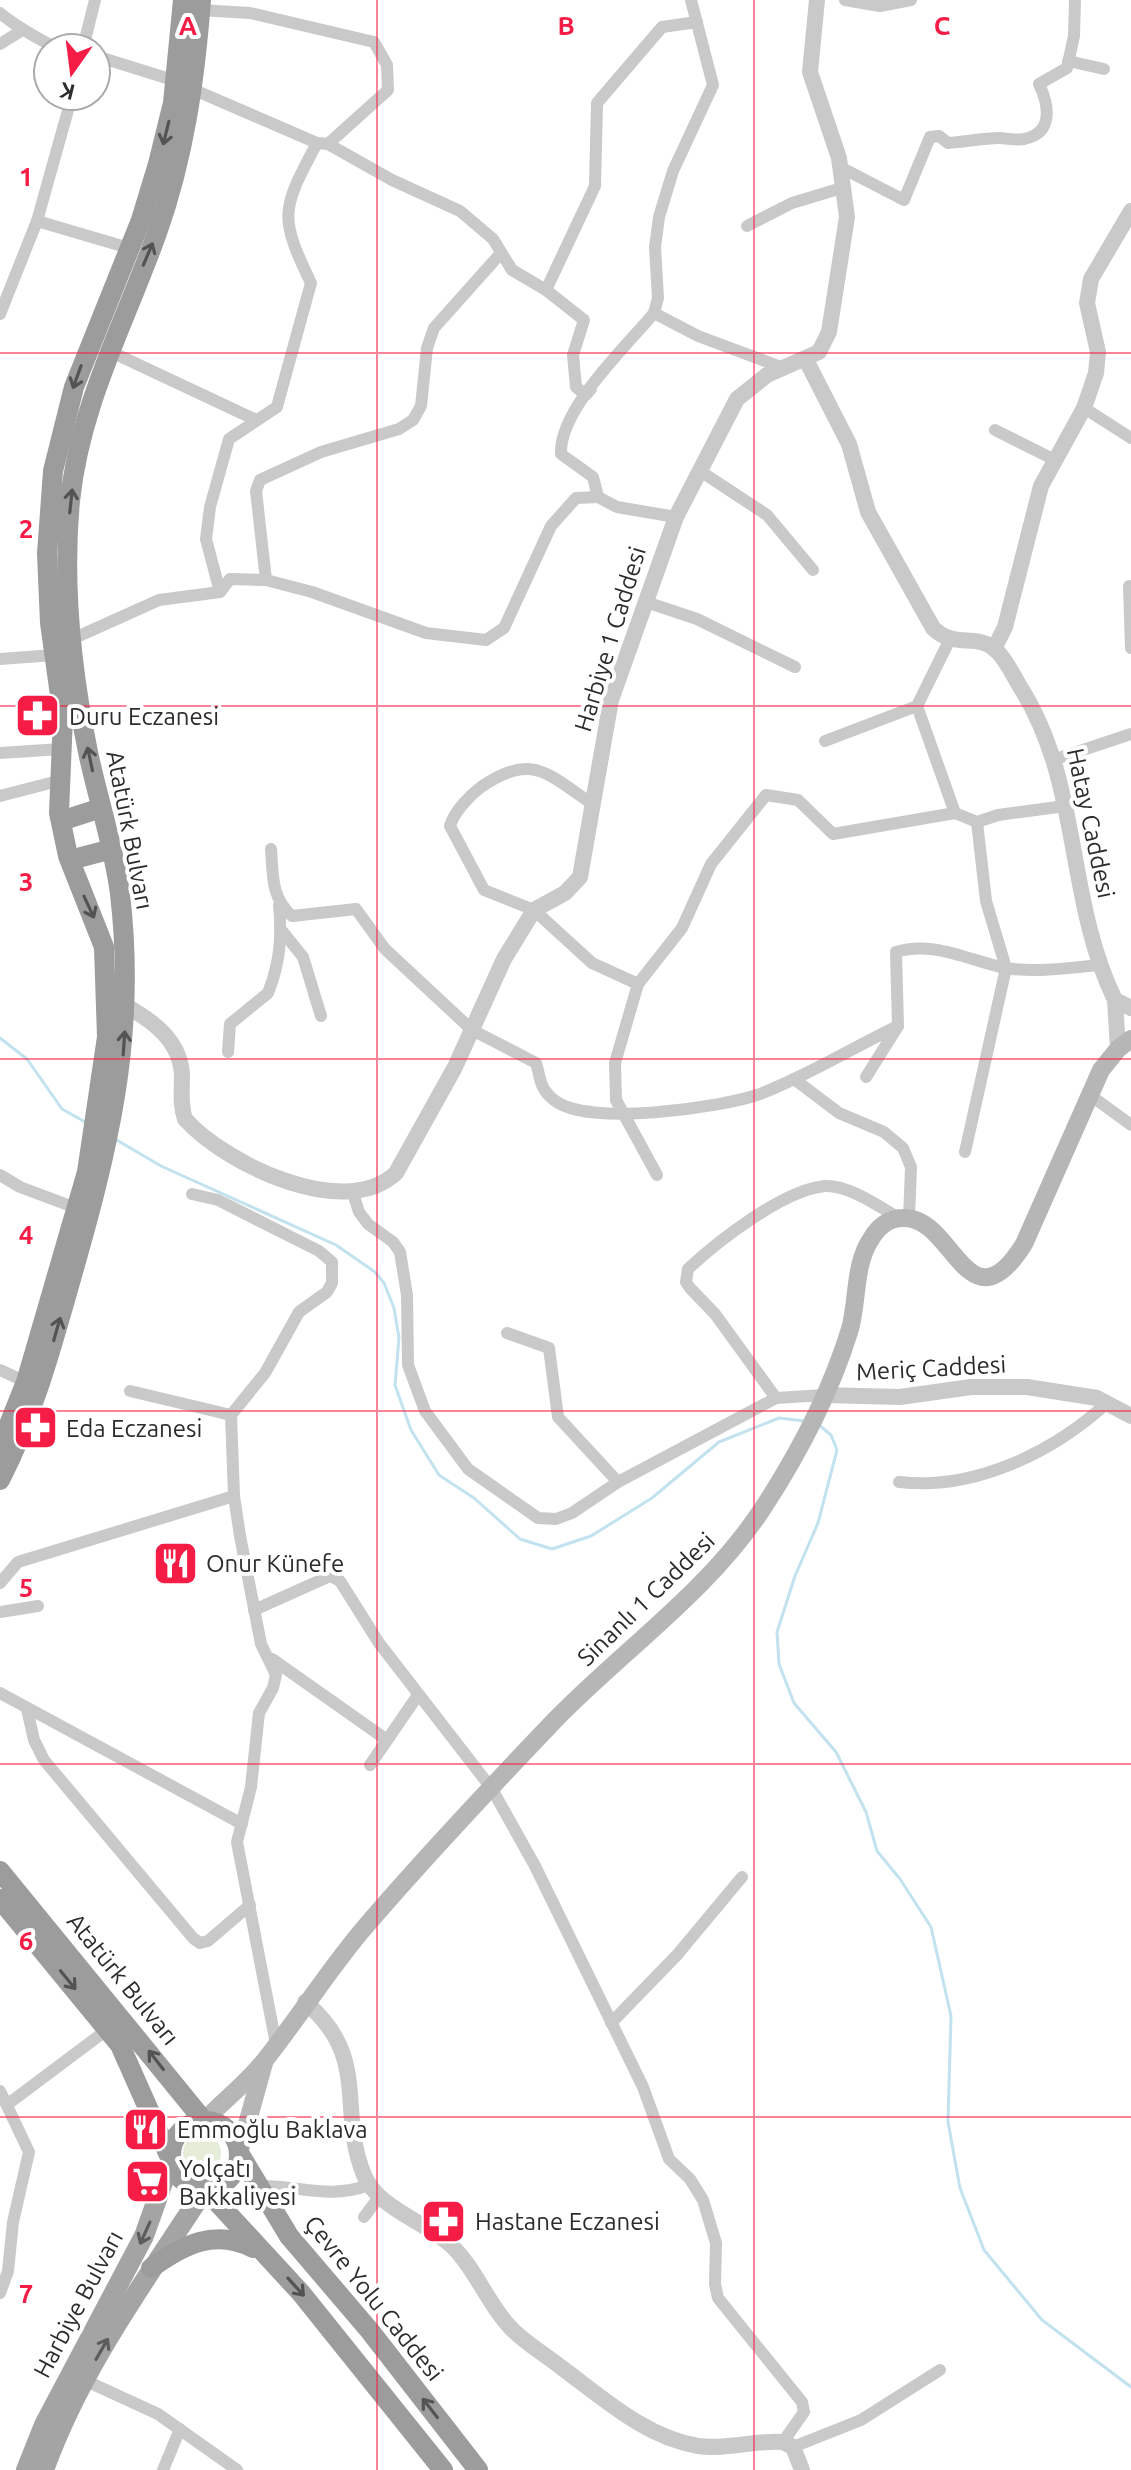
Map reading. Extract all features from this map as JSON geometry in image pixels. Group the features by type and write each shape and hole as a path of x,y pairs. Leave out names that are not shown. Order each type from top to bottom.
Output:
{"highway":[{"name":"Atatürk Bulvarı","path":"0,1480 29,1420 94,1173 126,1006 120,895 88,752 70,640 67,597 71,495 80,439 107,350 168,199 181,153 184,85 195,3"},
{"name":"Atatürk Bulvarı","path":"105,1119 107,1037 104,947 70,860 61,821 58,781 63,717 54,655 47,554 53,471 74,387 129,248 184,85"},
{"path":"61,821 101,808"},
{"path":"70,860 112,849"},
{"name":"Atatürk Bulvarı","path":"0,1447 26,1382 76,1208 94,1173"},
{"name":"Atatürk Bulvarı","path":"0,1871 204,2121"},
{"name":"Atatürk Bulvarı","path":"0,1899 108,2029 136,2073 171,2160"},
{"path":"205,2189 226,2182 238,2164 239,2153 231,2134 215,2123 204,2121 183,2129 175,2138 171,2160 179,2178 205,2189 266,2254 443,2470"},
{"name":"Çevre Yolu Caddesi","path":"239,2153 289,2236 370,2331 478,2470"},
{"path":"151,2268 177,2249 214,2238 236,2240 266,2254"}],"main road":[{"path":"904,1218 926,1224 936,1232 964,1270 980,1276 1000,1272 1024,1244 1101,1070 1124,1044"},
{"name":"Sinanlı 1 Caddesi","path":"204,2121 265,2061 305,2002 383,1906 586,1690 721,1564 762,1510 798,1450 821,1401 854,1315 865,1247 880,1227 904,1218"},
{"path":"239,2153 265,2061"},
{"name":"Harbiye Bulvarı","path":"26,2470 44,2425 140,2244 171,2160"},
{"name":"Harbiye Bulvarı","path":"44,2470 84,2380 151,2268 205,2189"}],"street":[{"path":"87,32 95,0"},
{"path":"112,61 184,85 322,143 460,211 493,239 512,270 546,290 584,320 573,355 576,387 586,395 654,313 658,298 655,247 659,217 673,171 713,85 691,0"},
{"path":"817,0 810,72 842,168 847,228 829,332 819,352 806,360 849,444 868,512 933,628 949,641 975,642 994,649 1005,627 1041,486 1053,459 1084,408 1098,352 1088,294 1102,255 1131,211"},
{"path":"845,0 880,6 911,0"},
{"path":"842,168 904,200 930,137 939,136 948,143 999,138 1023,140 1040,132 1048,121 1046,99 1039,84 1067,68 1074,36 1075,0"},
{"path":"195,3 250,6 374,42 387,65 388,90 322,143 292,191 287,218 296,251 311,283 277,407 254,419 229,439 210,507 206,539 220,592"},
{"path":"0,13 21,31 32,33"},
{"path":"546,290 595,186 597,103 662,27 697,22"},
{"path":"0,44 21,31"},
{"path":"1068,61 1104,69"},
{"path":"0,314 37,221 68,112"},
{"path":"747,226 792,203 845,187"},
{"path":"37,221 129,248"},
{"path":"266,580 256,491 260,480 321,452 399,429 413,420 421,406 427,348 434,328 501,253"},
{"path":"654,313 698,336 781,367"},
{"path":"107,350 254,419"},
{"name":"Harbiye 1 Caddesi","path":"126,1006 158,1027 176,1050 182,1072 182,1110 191,1126 232,1153 297,1187 324,1192 380,1184 396,1173 442,1092 504,959 534,910 565,893 580,877 611,700 676,517 737,399 781,367 806,360"},
{"path":"591,389 573,412 560,440 561,454 593,477 598,497"},
{"path":"1084,408 1131,438"},
{"path":"995,430 1053,459"},
{"path":"700,471 767,515 813,570"},
{"path":"70,640 159,600 220,592 230,579 266,580 366,609 426,633 486,640 504,628 551,526 576,498 598,497 617,507 676,517"},
{"path":"1129,586 1131,648"},
{"path":"646,602 697,619 795,667"},
{"path":"825,741 917,706 949,641"},
{"name":"Hatay Caddesi","path":"994,649 1024,693 1056,759 1099,965 1115,1000 1124,1044"},
{"path":"0,659 54,655"},
{"path":"917,706 955,813"},
{"path":"1056,759 1131,734"},
{"path":"0,753 61,749"},
{"path":"594,805 542,771 520,767 501,774 477,790 453,817 453,833 484,890 534,910 592,963 638,984"},
{"path":"0,796 58,781"},
{"path":"657,1175 620,1114 616,1100 615,1063 638,984 682,928 711,864 766,795 798,800 833,834 955,813 977,822 998,815 1065,806"},
{"path":"965,1152 1006,968 986,901 977,822"},
{"path":"228,1052 230,1024 268,993 282,947 271,849"},
{"path":"279,905 292,916 356,909 385,949 472,1030 536,1063 538,1080 544,1090 564,1106 620,1114 732,1102 794,1079 898,1026"},
{"path":"282,931 303,957 321,1016"},
{"path":"866,1077 898,1026 896,952 911,947 959,954 1006,968 1099,965"},
{"path":"1115,1000 1131,1008"},
{"path":"776,1398 715,1314 690,1288 686,1282 688,1269 731,1234 806,1191 828,1186 862,1197 904,1218 911,1167 903,1148 884,1132 839,1113 794,1079"},
{"path":"1090,1095 1131,1125"},
{"path":"0,1175 20,1187 76,1208"},
{"path":"352,1190 359,1212 368,1224 396,1244 400,1252 407,1295 408,1365 415,1391 448,1446 468,1469 545,1519 572,1513 618,1482 776,1398 821,1401"},
{"path":"192,1194 218,1200 319,1251 332,1262 332,1283 327,1292 299,1312 265,1373 231,1415 234,1496 254,1610 267,1656 276,1675 273,1688 259,1713 251,1787 238,1856 276,2044"},
{"path":"507,1333 549,1348 558,1417 618,1482"},
{"path":"0,1370 26,1382"},
{"name":"Meriç Caddesi","path":"821,1401 900,1397 971,1387 1004,1387 1060,1391 1108,1402 1129,1413"},
{"path":"130,1391 231,1415"},
{"path":"899,1482 940,1485 987,1472 1061,1441 1108,1402"},
{"path":"0,1583 18,1562 234,1496"},
{"path":"254,1610 330,1576 337,1578 418,1695 492,1789 535,1866 643,2087 669,2159 690,2179 703,2200 716,2243 715,2284 718,2298 802,2402 804,2412 788,2445"},
{"path":"0,1612 38,1606"},
{"path":"267,1656 387,1740"},
{"path":"0,1693 242,1824"},
{"path":"370,1765 418,1695"},
{"path":"27,1709 34,1740 44,1760 193,1938 200,1943 208,1941 250,1905"},
{"path":"611,2023 677,1955 742,1877"},
{"path":"305,2002 327,2023 341,2045 349,2074 359,2161 374,2191 449,2244 510,2328 610,2406 657,2431 696,2445 788,2445 861,2420 940,2370"},
{"path":"8,2104 108,2029"},
{"path":"0,2091 29,2152 13,2222 8,2271 0,2293"},
{"path":"259,2186 328,2194 374,2191"},
{"path":"364,2217 374,2191"},
{"path":"84,2380 158,2414 237,2470"},
{"path":"163,2470 180,2429"},
{"path":"788,2445 802,2470"}],"green space":[{"path":"202,2134 215,2140 221,2153 215,2166 202,2172 189,2166 183,2153 189,2140"}],"waterway":[{"path":"0,1038 27,1059 62,1109 87,1123"},
{"path":"115,1139 161,1166 336,1245 375,1272 384,1283 394,1308 399,1338 395,1385 411,1430 439,1475 474,1498 520,1539 552,1549 591,1536 652,1498 719,1442 779,1418 804,1421"},
{"path":"819,1425 831,1435 837,1450 818,1523 795,1576 777,1632 779,1664 794,1703 836,1752 866,1812 877,1851 900,1879 931,1927 951,2016 948,2122 960,2188 984,2250 1042,2320 1131,2387"}],"place":[{"name":"Duru Eczanesi","path":"38,716"},
{"name":"Eda Eczanesi","path":"35,1428"},
{"name":"Onur Künefe","path":"175,1563"},
{"name":"Emmoğlu Baklava","path":"146,2129"},
{"name":"Yolçatı Bakkaliyesi","path":"148,2182"},
{"name":"Hastane Eczanesi","path":"444,2221"}]}
